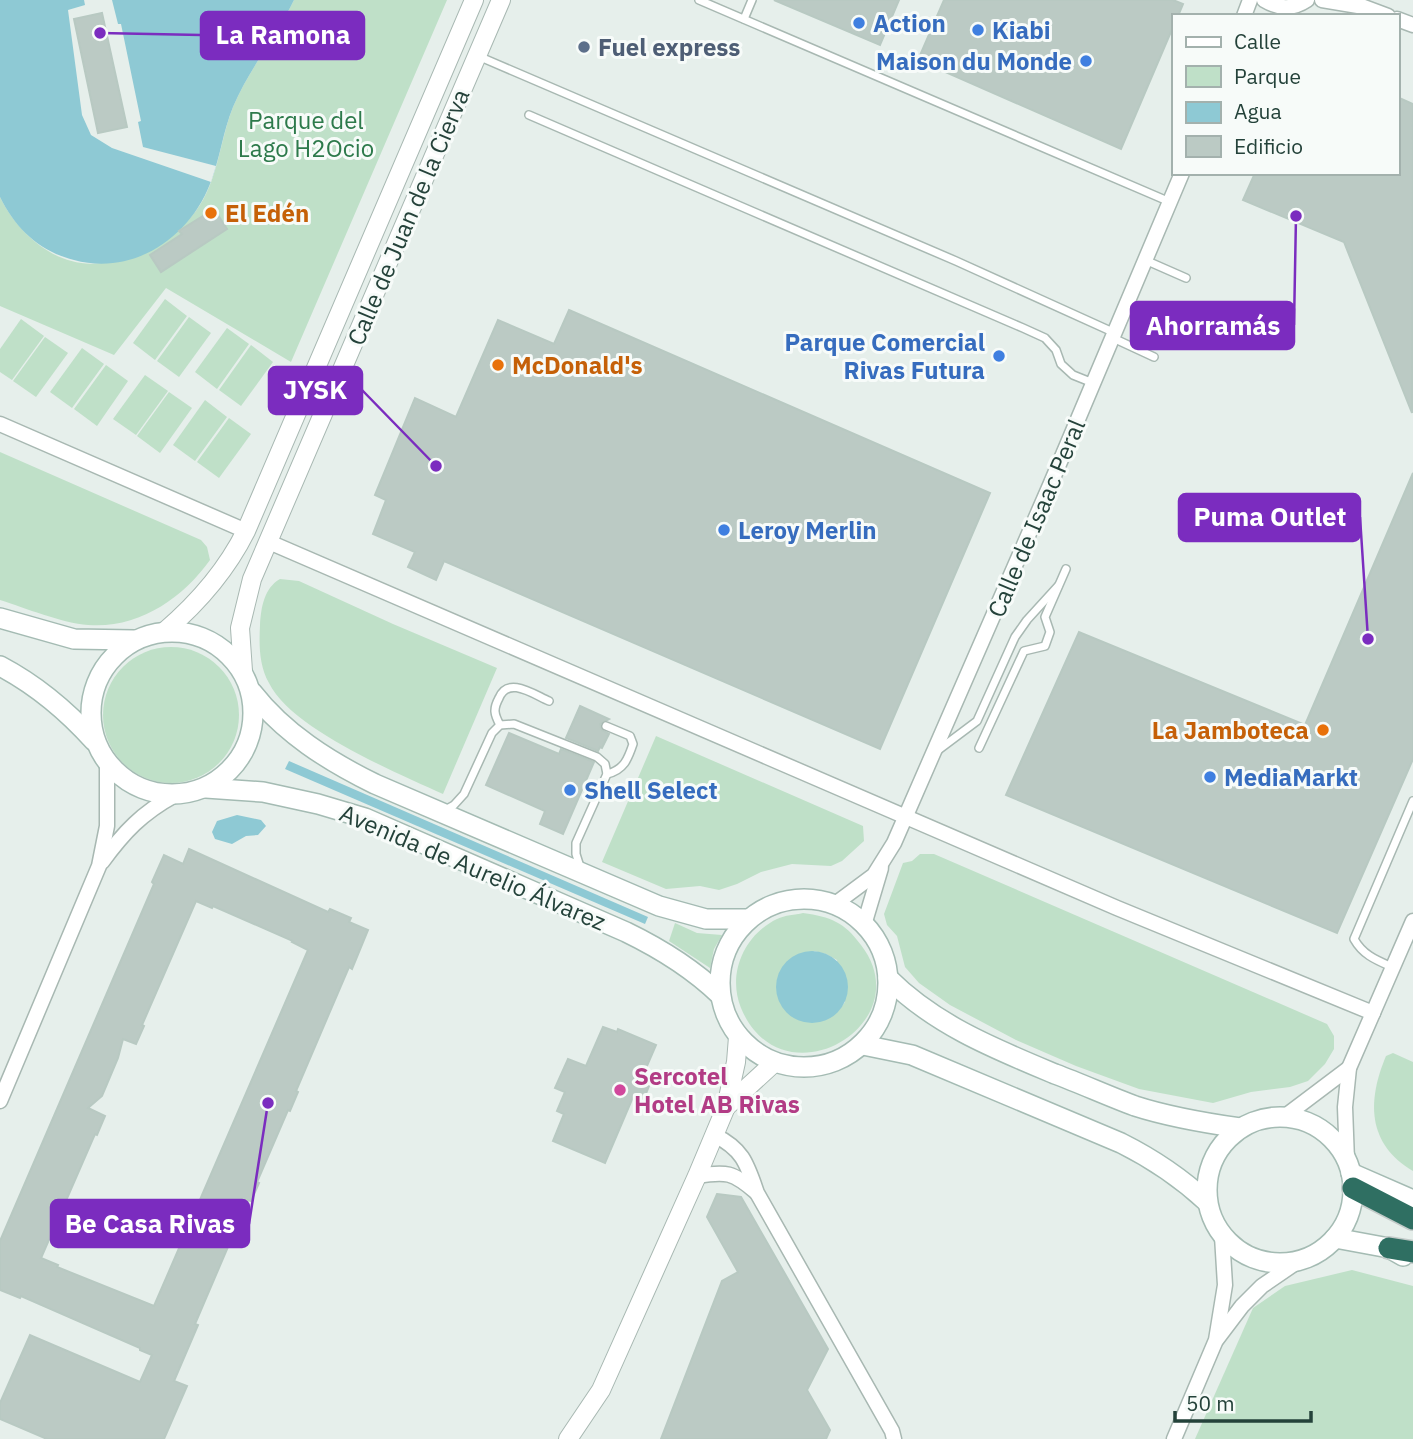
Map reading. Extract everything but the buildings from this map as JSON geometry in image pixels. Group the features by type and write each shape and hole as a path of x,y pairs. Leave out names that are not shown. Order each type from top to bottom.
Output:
{"highway":[{"path":"1350,1174 1413,1219"},
{"path":"1389,1248 1413,1252"}],"main road":[{"path":"0,618 74,639 134,639 165,631 205,637 228,651 243,671 252,692 254,716 249,743 228,774 206,788 175,795 135,786 120,776 107,762 96,744 75,720 51,699 0,666"},
{"path":"96,744 90,717 97,678 113,655 134,639"},
{"name":"Avenida de Aurelio Álvarez","path":"252,692 287,730 344,769 375,784 671,909 706,919 749,919"},
{"name":"Avenida de Aurelio Álvarez","path":"206,788 263,792 365,818 626,932 668,953 704,979 720,995"},
{"path":"812,899 835,904 855,915 883,951 888,978 887,1000 878,1024 863,1045 844,1058 821,1066 798,1068 759,1055 738,1037 725,1014 720,995 720,973 723,958 737,931 749,919 768,906 790,900 812,899"},
{"path":"888,978 936,1018 1016,1058 1135,1106 1174,1117 1240,1128"},
{"path":"863,1045 912,1055 1121,1143 1153,1159 1183,1179 1207,1202"},
{"path":"1284,1117 1303,1121 1321,1130 1336,1144 1350,1174 1352,1202 1348,1217 1335,1238 1318,1253 1297,1262 1274,1264 1251,1258 1235,1249 1222,1236 1212,1220 1207,1202 1207,1180 1213,1160 1224,1142 1240,1128 1261,1119 1284,1117"},
{"path":"1350,1174 1413,1200"},
{"path":"1335,1238 1389,1248 1413,1262"}],"street":[{"name":"Calle de Juan de la Cierva","path":"165,631 191,608 220,576 246,531 474,0"},
{"name":"Calle de Juan de la Cierva","path":"243,671 240,628 253,579 501,0"},
{"path":"1264,0 1283,12 1307,0"},
{"path":"1322,0 1360,4 1383,14"},
{"name":"Calle de Isaac Peral","path":"835,904 874,875 906,816 1181,175"},
{"path":"0,424 246,531"},
{"path":"269,542 1117,908 1373,1013"},
{"path":"0,1101 99,866 107,826 107,762"},
{"path":"99,866 123,833 150,809 175,795"},
{"name":"Calle de Isaac Peral","path":"864,925 884,860"},
{"path":"1350,1174 1345,1107 1349,1068 1413,921"},
{"path":"568,1439 601,1390 697,1176 726,1107 736,1062 738,1037"},
{"path":"726,1107 775,1062"},
{"path":"1284,1117 1349,1068"},
{"path":"714,1135 735,1147 748,1168 757,1193 896,1436"},
{"path":"697,1176 724,1172 740,1179 757,1193"},
{"path":"1174,1439 1216,1340 1225,1285 1222,1236"},
{"path":"1216,1340 1242,1306 1262,1286 1297,1262"}],"lane":[{"path":"744,19 752,0"},
{"path":"704,1 1171,202"},
{"path":"478,56 1048,301 1154,357"},
{"path":"529,115 1045,338 1056,350 1061,364 1073,375 1094,383"},
{"path":"1144,260 1186,278"},
{"path":"979,748 1024,651 1045,646 1050,632 1045,617 1066,569"},
{"path":"933,753 977,721 1015,638 1027,620 1058,586"},
{"path":"500,725 494,708 502,691 508,686 549,701"},
{"path":"442,811 454,805 464,794 492,733 500,725 514,724 597,757 605,764 607,774 576,843 576,854 582,871"},
{"path":"606,726 630,736 633,744 627,761 618,771 607,774"},
{"path":"1393,967 1368,956 1359,949 1354,939 1413,802"}],"green space":[{"name":"Parque del Lago H2Ocio","path":"294,0 447,0 291,362 166,288 114,355 0,306 0,197 28,236 54,255 85,263 101,263 112,259 177,227 191,217 207,192 239,93"},
{"path":"165,299 187,316 155,360 133,343"},
{"path":"189,317 211,333 179,377 157,361"},
{"path":"21,319 44,336 12,380 0,372 0,349"},
{"path":"227,328 249,344 217,389 195,372"},
{"path":"45,337 68,353 36,397 13,381"},
{"path":"251,345 273,362 241,406 219,390"},
{"path":"82,348 104,364 72,408 50,392"},
{"path":"106,365 128,381 97,426 74,409"},
{"path":"145,375 168,391 136,435 113,419"},
{"path":"169,392 192,408 160,453 137,436"},
{"path":"205,400 227,417 195,461 173,445"},
{"path":"229,418 251,434 219,478 197,462"},
{"path":"0,452 201,540 207,547 210,560 172,599 157,609 124,622 106,625 78,624 0,600"},
{"path":"280,579 299,581 497,668 443,794 347,748 299,717 281,700 269,683 261,662 260,640 264,599 270,588"},
{"path":"171,647 197,652 219,667 234,689 239,715 234,741 219,763 197,778 171,783 145,778 123,763 108,741 103,715 108,689 123,667 145,652"},
{"path":"656,736 863,826 864,841 842,861 831,866 792,864 761,872 719,890 700,886 666,889 602,862"},
{"path":"920,854 934,854 1327,1024 1334,1036 1334,1049 1325,1064 1308,1081 1290,1087 1251,1092 1213,1103 1139,1089 1016,1040 950,1005 919,983 905,967 897,936 887,925 884,914 903,863 912,861"},
{"path":"803,913 821,916 849,931 861,945 875,974 874,1002 861,1025 839,1043 813,1052 786,1051 760,1037 741,1008 736,982 741,957 755,935 777,919","holes":["814,951 837,960 845,1002 824,1020 812,1022 797,1019"]},
{"path":"675,923 697,933 722,935 714,949 710,968 669,941"},
{"path":"1393,1053 1413,1062 1413,1171 1387,1148 1379,1135 1375,1120 1374,1105 1380,1073 1386,1056"},
{"path":"1352,1270 1413,1286 1413,1439 1195,1439 1253,1308 1285,1286"}],"water":[{"path":"0,0 294,0 239,93 210,184 188,221 156,248 137,257 96,264 61,256 39,245 21,229 0,197"},
{"path":"289,761 648,917 645,924 285,769"},
{"path":"237,815 261,820 266,826 258,835 246,836 232,844 215,839 212,832 217,821"},
{"path":"812,951 832,957 842,967 848,987 842,1007 832,1017 812,1023 792,1017 782,1007 776,987 782,967 792,957"}],"pier":[{"path":"84,0 112,0 118,24 121,24 141,121 138,122 143,147 216,166 211,182 112,148 91,135 82,115 68,10 85,5"}],"place":[{"name":"Action","path":"859,23"},
{"name":"Kiabi","path":"978,30"},
{"name":"La Ramona","path":"100,33"},
{"name":"Fuel express","path":"584,47"},
{"name":"Maison du Monde","path":"1086,61"},
{"name":"El Edén","path":"211,213"},
{"name":"Ahorramás","path":"1296,216"},
{"name":"Parque Comercial Rivas Futura","path":"999,356"},
{"name":"McDonald's","path":"498,365"},
{"name":"JYSK","path":"436,466"},
{"name":"Leroy Merlin","path":"724,530"},
{"name":"Puma Outlet","path":"1368,639"},
{"name":"La Jamboteca","path":"1323,730"},
{"name":"MediaMarkt","path":"1210,777"},
{"name":"Shell Select","path":"570,790"},
{"name":"Sercotel Hotel AB Rivas","path":"620,1090"},
{"name":"Be Casa Rivas","path":"268,1103"}]}
